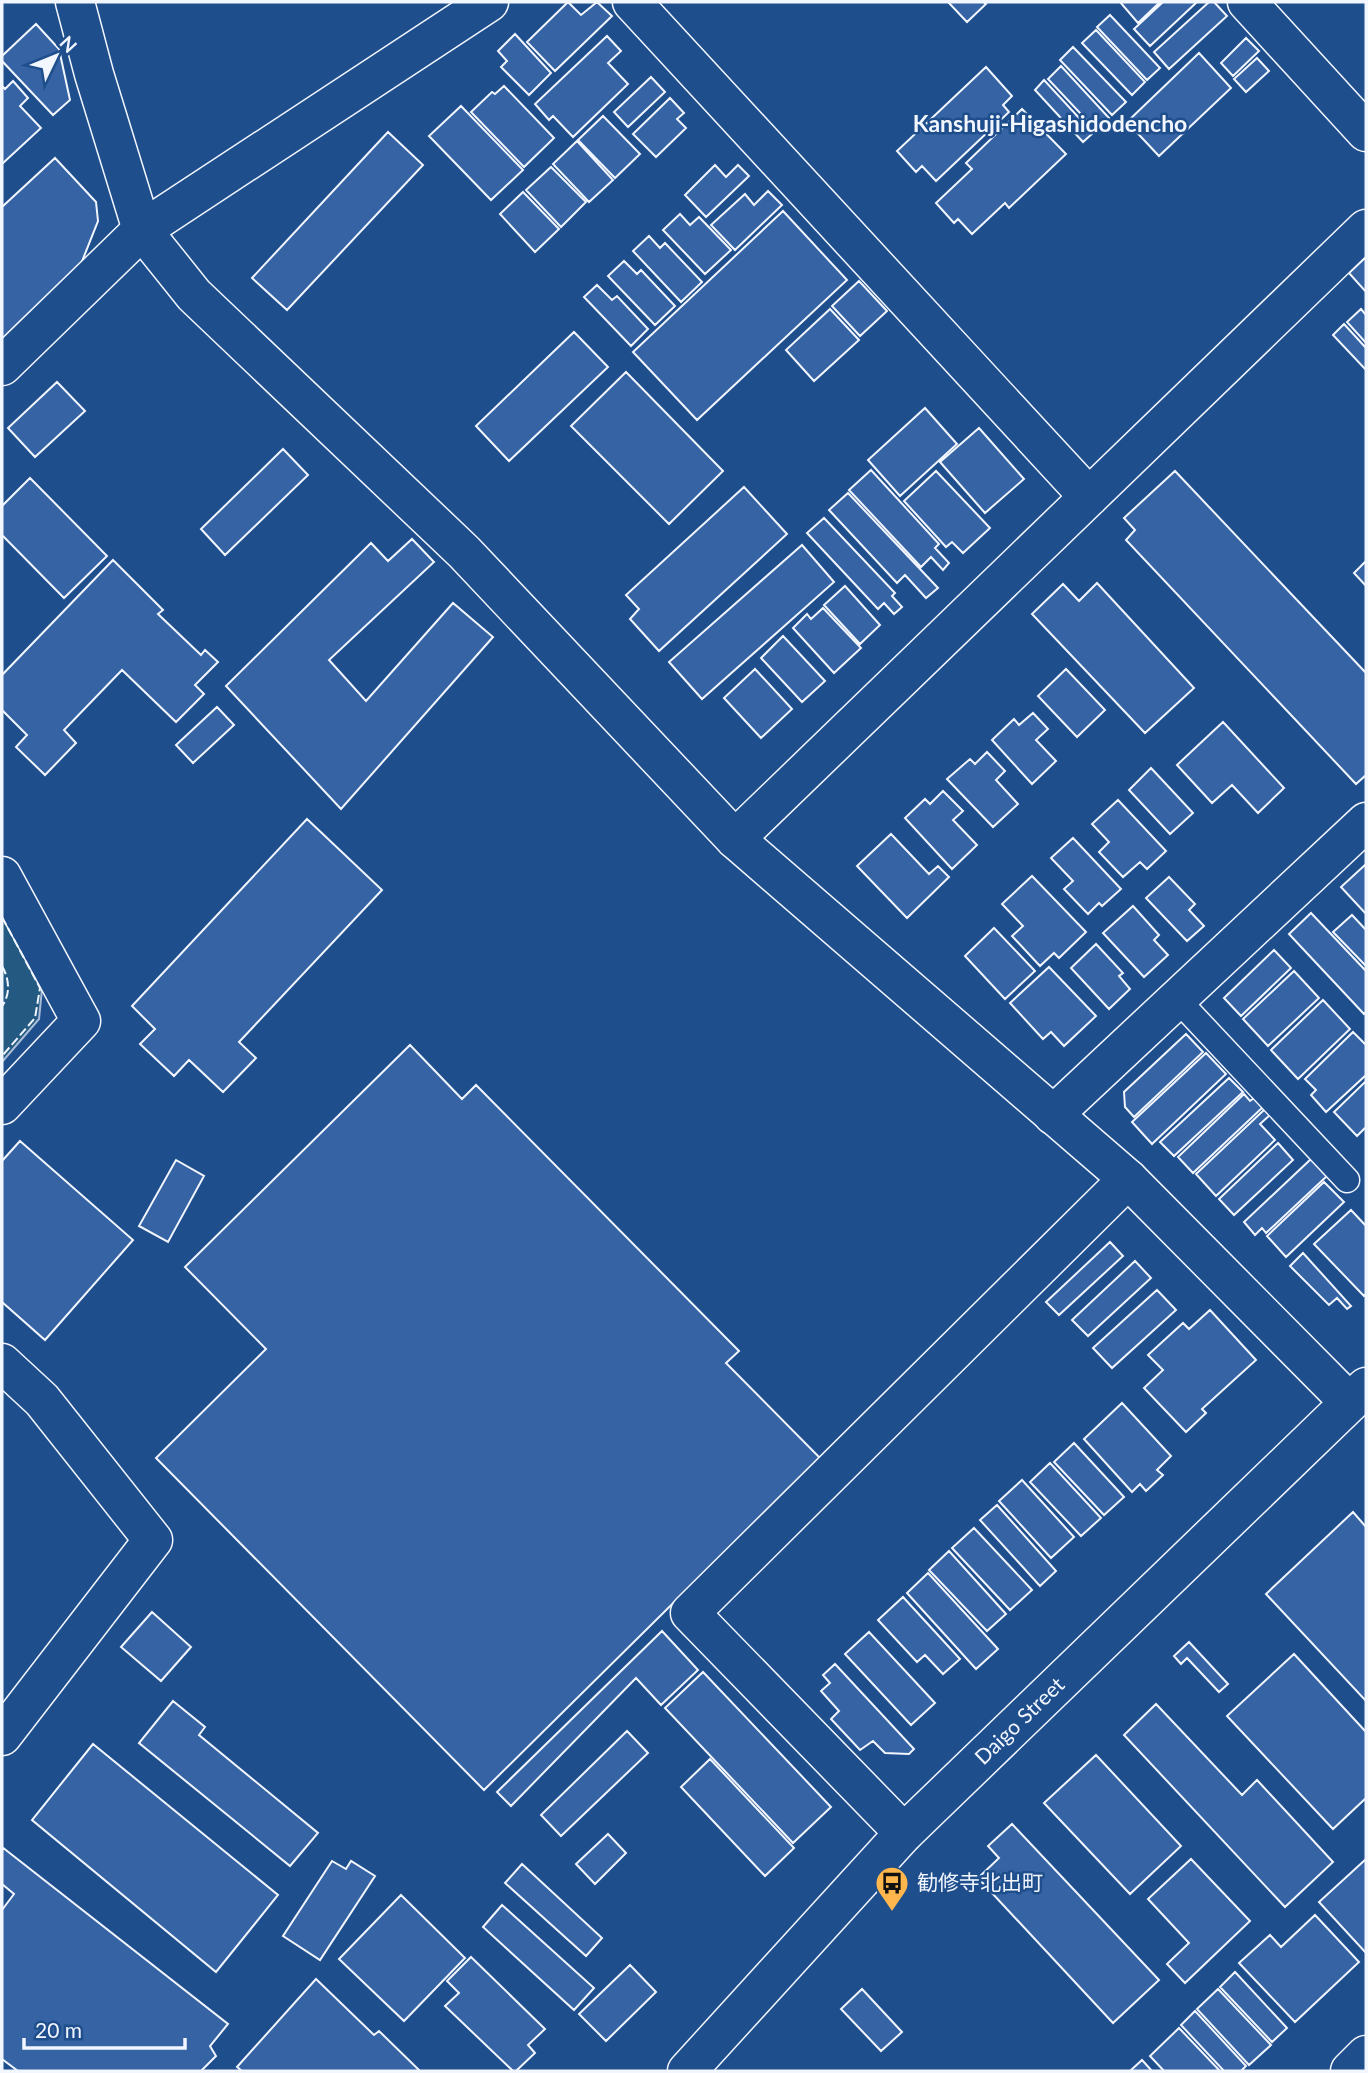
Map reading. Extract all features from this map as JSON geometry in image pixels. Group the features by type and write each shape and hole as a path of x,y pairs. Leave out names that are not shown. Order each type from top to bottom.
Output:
{"street":[{"path":"75,2 142,230 194,295 464,552 735,839 1128,1179 1361,1403"},
{"path":"2,366 142,230 489,2"},
{"path":"632,2 1089,497"},
{"path":"1247,2 1366,132"},
{"path":"735,839 1366,229"},
{"path":"1053,1115 1366,822"},
{"path":"2,876 81,1021 2,1105"},
{"path":"904,1833 690,1613 1128,1179"},
{"path":"2,1363 42,1400 153,1540 2,1736"},
{"name":"Daigo Street","path":"687,2071 904,1833 1361,1403"},
{"path":"1350,2071 1366,2055"}],"lane":[{"path":"1177,999 1347,1180"}],"shaded area":[{"path":"2,914 42,989 39,1019 2,1062"}],"building":[{"path":"568,2 581,15 597,2 612,16 555,71 527,42"},
{"path":"948,2 983,2 986,4 967,22"},
{"path":"1120,2 1160,2 1138,23"},
{"path":"1163,2 1197,2 1150,46 1134,29"},
{"path":"1209,2 1214,2 1227,16 1169,69 1154,52"},
{"path":"1110,15 1160,68 1147,80 1097,27"},
{"path":"36,24 59,49 70,100 53,115 2,61 2,56"},
{"path":"1096,30 1145,82 1132,95 1082,43"},
{"path":"515,34 551,73 529,95 501,67 507,61 498,51"},
{"path":"607,36 621,51 608,63 628,84 573,137 553,116 549,120 535,104"},
{"path":"1246,38 1259,51 1233,76 1221,63"},
{"path":"1073,47 1126,102 1112,115 1060,60"},
{"path":"1199,53 1231,88 1159,156 1127,122"},
{"path":"1257,58 1269,71 1246,92 1234,79"},
{"path":"1061,66 1109,118 1096,130 1048,79"},
{"path":"986,67 1012,96 1003,105 1009,112 936,181 922,166 916,172 897,151"},
{"path":"651,77 665,92 628,127 614,112"},
{"path":"1044,80 1093,133 1083,142 1035,90"},
{"path":"13,81 28,98 20,106 41,128 2,164 2,86 5,89"},
{"path":"504,86 554,138 524,167 471,112 492,92 495,94"},
{"path":"670,98 684,113 677,119 686,128 656,157 633,134"},
{"path":"461,106 523,170 491,200 429,136"},
{"path":"1022,109 1066,154 1009,208 1005,203 972,234 958,219 954,223 936,203 972,169 966,163"},
{"path":"603,116 640,154 615,178 578,140"},
{"path":"388,132 423,165 287,310 252,278"},
{"path":"577,141 613,180 589,202 553,164"},
{"path":"55,158 96,202 98,221 77,274 2,344 2,207"},
{"path":"715,165 726,177 738,165 749,176 706,217 685,195"},
{"path":"551,167 586,202 561,227 526,190"},
{"path":"768,191 782,205 735,250 711,225 745,194 754,205"},
{"path":"523,192 559,229 535,252 500,214"},
{"path":"783,211 847,280 697,420 633,352"},
{"path":"680,214 690,225 699,217 731,250 705,274 663,230"},
{"path":"649,236 660,248 665,243 702,282 681,302 633,251"},
{"path":"1366,257 1366,292 1349,273"},
{"path":"624,261 637,274 641,270 675,306 655,325 608,276"},
{"path":"859,281 887,311 860,336 832,306"},
{"path":"597,285 612,300 617,296 648,329 631,346 584,297"},
{"path":"830,309 859,340 814,381 786,350"},
{"path":"1361,309 1366,315 1366,343 1347,322"},
{"path":"1344,324 1366,348 1366,370 1333,335"},
{"path":"574,332 608,367 509,461 476,426"},
{"path":"626,372 723,471 669,524 571,426"},
{"path":"57,382 85,411 35,457 8,428"},
{"path":"925,408 957,444 900,496 868,460"},
{"path":"979,428 1024,479 985,513 940,462"},
{"path":"283,449 308,475 225,555 201,529"},
{"path":"871,470 939,544 935,548 949,563 943,570 931,557 921,567 849,490"},
{"path":"936,471 990,528 963,553 952,542 946,547 904,501"},
{"path":"1175,471 1366,673 1366,775 1356,784 1126,540 1135,530 1124,518"},
{"path":"30,478 107,556 64,598 2,535 2,506"},
{"path":"744,487 787,534 659,651 630,619 639,609 626,595"},
{"path":"848,493 938,588 926,598 905,575 897,583 829,510"},
{"path":"824,518 895,593 892,596 902,607 894,614 884,603 878,609 807,533"},
{"path":"412,539 434,562 329,660 366,701 453,603 493,637 341,809 226,686 371,543 388,561"},
{"path":"802,545 834,582 702,699 669,662"},
{"path":"113,560 163,610 158,614 201,655 205,650 218,662 195,685 204,694 176,722 122,670 64,730 76,743 45,775 16,747 27,735 2,710 2,675"},
{"path":"1366,561 1366,586 1354,573"},
{"path":"1097,583 1194,688 1145,733 1032,614 1063,584 1079,601"},
{"path":"845,586 880,625 860,644 824,605"},
{"path":"823,608 861,648 834,673 793,628 807,614 811,619"},
{"path":"783,636 825,681 802,702 761,658"},
{"path":"755,669 792,709 761,738 724,698"},
{"path":"1066,669 1105,710 1077,737 1038,696"},
{"path":"217,707 234,725 193,763 176,745"},
{"path":"1033,713 1048,729 1036,740 1056,761 1032,784 992,740 1014,719 1019,725"},
{"path":"1223,722 1284,788 1258,813 1232,785 1212,803 1177,765"},
{"path":"987,752 1005,771 996,780 1018,804 993,827 947,779 970,759 975,764"},
{"path":"1151,768 1193,813 1170,834 1129,790"},
{"path":"943,791 963,811 953,820 977,845 952,869 905,818 925,799 930,804"},
{"path":"1118,800 1166,851 1147,869 1140,862 1123,877 1099,852 1109,842 1092,824"},
{"path":"307,819 382,890 239,1042 256,1058 223,1092 189,1060 174,1076 140,1044 155,1029 132,1006"},
{"path":"891,834 929,874 938,866 949,877 907,918 857,866"},
{"path":"1073,838 1121,889 1102,906 1099,903 1088,914 1064,889 1073,881 1051,858"},
{"path":"1366,864 1366,914 1341,887"},
{"path":"1032,876 1086,932 1059,958 1054,953 1040,966 1012,936 1023,926 1002,904"},
{"path":"1169,877 1195,904 1189,910 1204,926 1187,941 1146,898"},
{"path":"1133,906 1159,935 1154,940 1168,955 1144,977 1103,933"},
{"path":"1311,913 1366,971 1364,1014 1289,934"},
{"path":"1352,915 1366,930 1366,966 1333,932"},
{"path":"994,928 1035,971 1005,999 965,956"},
{"path":"1096,944 1123,973 1119,976 1130,989 1109,1009 1071,968"},
{"path":"1274,950 1291,968 1241,1016 1224,998"},
{"path":"1049,967 1096,1016 1064,1046 1051,1032 1043,1039 1010,1003"},
{"path":"1294,971 1319,998 1268,1046 1243,1019"},
{"path":"1323,1000 1350,1029 1298,1079 1271,1050"},
{"path":"1353,1032 1366,1045 1366,1075 1326,1112 1311,1095 1316,1090 1305,1079"},
{"path":"1186,1034 1203,1052 1134,1117 1125,1107 1124,1092"},
{"path":"410,1045 462,1099 476,1085 739,1351 726,1363 820,1458 484,1790 156,1458 266,1349 185,1267"},
{"path":"1206,1053 1226,1074 1152,1144 1132,1122"},
{"path":"1229,1078 1243,1092 1174,1156 1160,1142"},
{"path":"1366,1081 1366,1127 1357,1136 1334,1112"},
{"path":"1244,1094 1250,1101 1254,1098 1263,1107 1193,1173 1178,1157"},
{"path":"1265,1109 1270,1115 1260,1124 1275,1140 1216,1196 1196,1174"},
{"path":"20,1141 133,1240 45,1340 2,1302 2,1161"},
{"path":"1278,1143 1293,1160 1234,1215 1219,1199"},
{"path":"1311,1159 1327,1176 1266,1233 1262,1228 1255,1235 1244,1222"},
{"path":"176,1160 204,1176 168,1242 139,1226"},
{"path":"1324,1182 1344,1202 1286,1257 1267,1236"},
{"path":"1351,1210 1366,1226 1364,1296 1314,1244"},
{"path":"1110,1242 1123,1256 1059,1315 1046,1302"},
{"path":"1303,1253 1351,1306 1347,1309 1337,1298 1329,1305 1290,1266"},
{"path":"1135,1261 1151,1278 1088,1336 1072,1320"},
{"path":"1157,1290 1176,1310 1112,1368 1093,1348"},
{"path":"1210,1310 1256,1360 1202,1409 1206,1413 1186,1432 1144,1388 1163,1370 1148,1355 1183,1323 1189,1329"},
{"path":"1122,1403 1171,1456 1157,1470 1163,1475 1146,1491 1140,1484 1132,1492 1084,1439"},
{"path":"1074,1443 1124,1497 1104,1515 1054,1462"},
{"path":"1050,1463 1101,1518 1081,1536 1030,1482"},
{"path":"1022,1480 1074,1537 1051,1558 999,1501"},
{"path":"997,1505 1056,1571 1040,1586 980,1520"},
{"path":"1353,1512 1366,1527 1366,1701 1266,1594"},
{"path":"974,1528 1032,1590 1010,1610 952,1548"},
{"path":"949,1551 1006,1614 987,1631 929,1570"},
{"path":"928,1573 998,1649 976,1669 907,1593"},
{"path":"903,1597 960,1659 943,1674 925,1655 917,1662 878,1620"},
{"path":"152,1612 191,1647 161,1681 121,1647"},
{"path":"662,1631 698,1670 661,1705 636,1678 511,1806 497,1792"},
{"path":"869,1632 935,1703 911,1725 845,1654"},
{"path":"1189,1642 1228,1684 1219,1692 1187,1658 1181,1664 1174,1656"},
{"path":"1294,1654 1366,1732 1366,1798 1333,1829 1227,1716"},
{"path":"835,1664 914,1749 909,1754 885,1753 873,1741 860,1750 831,1719 839,1711 821,1691 830,1683 823,1675"},
{"path":"703,1672 831,1807 793,1843 665,1708"},
{"path":"173,1701 205,1727 199,1735 318,1833 290,1866 139,1743"},
{"path":"1156,1704 1242,1795 1257,1780 1333,1862 1285,1907 1124,1735"},
{"path":"627,1731 648,1753 561,1836 541,1815"},
{"path":"93,1744 278,1895 216,1972 32,1820"},
{"path":"1096,1755 1181,1846 1130,1894 1044,1803"},
{"path":"710,1759 794,1848 765,1876 681,1787"},
{"path":"1012,1824 1159,1980 1113,2023 978,1878 999,1858 988,1846"},
{"path":"608,1834 626,1853 595,1884 576,1864"},
{"path":"2,1847 228,2024 210,2046 216,2056 201,2071 18,2071 2,2059 2,1910 14,1894 2,1884"},
{"path":"1191,1859 1250,1921 1185,1983 1167,1964 1189,1943 1148,1899"},
{"path":"1366,1859 1366,1953 1319,1902"},
{"path":"332,1861 346,1869 351,1861 375,1876 320,1960 283,1936"},
{"path":"522,1864 602,1938 586,1956 505,1883"},
{"path":"401,1895 465,1958 404,2021 339,1959"},
{"path":"502,1905 594,1988 574,2010 483,1927"},
{"path":"1315,1915 1359,1962 1295,2022 1239,1963 1270,1935 1281,1947"},
{"path":"471,1957 545,2029 528,2045 535,2053 516,2071 445,2006 459,1993 447,1981"},
{"path":"630,1965 656,1992 606,2041 579,2014"},
{"path":"1235,1972 1287,2028 1272,2042 1220,1987"},
{"path":"316,1979 374,2035 379,2031 420,2071 242,2071 237,2067"},
{"path":"862,1989 902,2032 881,2051 841,2009"},
{"path":"1218,1989 1271,2045 1249,2065 1197,2009"},
{"path":"1195,2011 1246,2066 1241,2071 1224,2071 1181,2025"},
{"path":"1179,2028 1220,2071 1164,2071 1150,2056"},
{"path":"1142,2060 1152,2071 1130,2071"}],"fence":[{"path":"2,917 40,988 35,1018 2,1056"},
{"path":"2,966 8,986 2,1006"}],"place":[{"name":"勧修寺北出町","path":"892,1913"}],"district":[{"name":"Kanshuji-Higashidodencho","path":"1050,124"}]}
